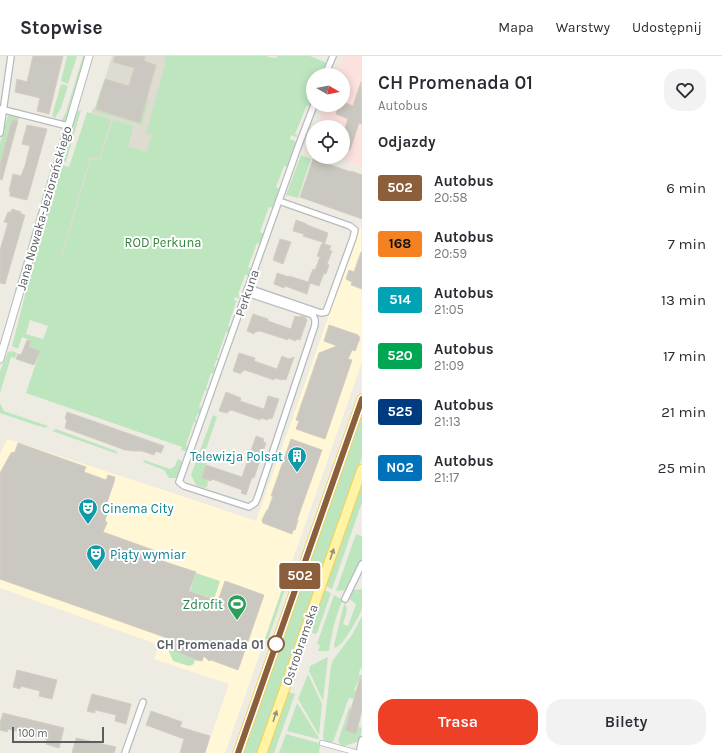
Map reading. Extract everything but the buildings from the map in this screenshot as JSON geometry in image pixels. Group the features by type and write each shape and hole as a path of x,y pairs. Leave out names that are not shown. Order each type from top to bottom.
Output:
{"main road":[{"name":"Ostrobramska","path":"238,753 362,400"},
{"name":"Ostrobramska","path":"262,753 362,469"}],"street":[{"path":"0,133 2,110 11,56"},
{"name":"Jana Nowaka-Jeziorańskiego","path":"0,359 59,163 68,126 89,56"},
{"path":"329,68 333,56"},
{"path":"2,110 68,126"},
{"name":"Perkuna","path":"248,290 313,316 316,320 257,499 252,506 246,506 184,486 179,482 311,112"},
{"path":"248,290 321,313 326,312 355,233 355,230 350,226 279,201"},
{"path":"345,599 362,564"},
{"path":"125,753 143,702"},
{"path":"322,742 359,753 362,740"}],"shaded area":[{"path":"112,56 168,56 148,156 68,260 47,253 93,108 96,109"},
{"path":"346,56 362,56 362,166 350,162 350,120 320,120 322,112 350,112 350,68 338,68 341,60"},
{"path":"361,225 362,362 225,753 205,753 229,684 154,659 159,645 0,588 0,454 7,439 256,521"}],"green space":[{"path":"67,56 77,56 68,84 61,81"},
{"path":"83,56 85,56 67,119 64,122 61,122 66,112"},
{"name":"ROD Perkuna","path":"165,56 268,56 277,58 277,56 310,56 327,63 325,68 306,68 306,107 295,134 298,136 296,137 291,135 290,139 295,141 296,144 288,167 284,166 276,187 280,189 273,208 269,207 260,232 264,234 260,244 257,243 248,267 252,269 249,276 245,275 238,294 242,296 241,299 235,297 234,300 240,303 236,302 228,326 231,328 230,333 226,332 217,358 220,360 216,360 214,367 217,368 215,373 211,373 206,388 209,391 205,390 199,407 202,408 201,414 198,413 195,420 198,422 194,422 186,445 189,447 188,450 185,451 181,450 182,447 26,393 40,351 30,347 31,341 22,337 18,349 12,346 31,266 53,191 62,165 69,167 87,112 111,120 99,159 90,157 61,256 62,257 91,159 100,161 113,120 133,126 128,147 147,152 152,135 146,133 165,65","holes":["30,320 48,326 43,339 26,334"]},
{"path":"61,84 68,86 61,108 55,118 52,116"},
{"path":"102,86 97,110 140,123 147,99 149,99 142,125 94,111"},
{"path":"81,110 66,162 63,162 75,114"},
{"path":"10,114 19,117 18,121 12,120 0,164 0,143 8,115"},
{"path":"301,155 306,157 306,164 309,164 298,198 286,195"},
{"path":"52,164 54,164 17,289 14,292 16,287"},
{"path":"12,351 17,353 15,358 11,357 0,393 0,371 8,352"},
{"path":"0,403 4,411 48,426 45,428 0,413"},
{"path":"362,414 362,457 258,753 243,753"},
{"path":"213,415 217,417 202,461 207,463 202,477 208,481 207,487 204,488 196,485 191,475"},
{"path":"56,429 116,451 118,454 52,431"},
{"path":"178,459 183,463 179,475 176,478 169,478 164,470 143,462 144,460 170,469 175,466"},
{"path":"362,481 362,502 332,589 326,586"},
{"path":"356,534 362,536 362,560 347,590 336,591"},
{"path":"291,563 293,566 268,639 265,639"},
{"path":"196,573 220,581 214,599 190,591"},
{"path":"362,589 362,609 346,637 339,646 335,648 334,645 345,603 347,611 343,624 348,626 356,604 348,598 351,590"},
{"path":"324,590 331,593 317,633 315,634 312,633 314,619"},
{"path":"334,595 343,600 336,618 329,651 318,651 320,645 317,644"},
{"path":"362,616 362,667 359,672 360,678 354,690 356,690 354,699 349,698 333,742 331,743 324,741 323,736 331,666 333,660 352,635"},
{"path":"167,647 195,660 194,664 189,666 173,661"},
{"path":"328,657 323,701 309,671 310,666"},
{"path":"308,674 322,704 319,735 298,699"},
{"path":"288,692 295,694 274,753 267,753"},
{"path":"297,703 319,738 318,739 287,731"},
{"path":"350,705 351,713 345,725 356,733 358,726 362,728 360,741 344,746 338,741"},
{"path":"286,734 318,743 320,745 319,753 279,753"}],"bus line":[{"name":"502","path":"238,753 362,399"}],"place":[{"name":"Telewizja Polsat","path":"297,473"},
{"name":"Cinema City","path":"88,525"},
{"name":"Piąty wymiar","path":"96,571"},
{"name":"Zdrofit","path":"237,621"},
{"name":"CH Promenada 01","path":"276,644"}]}
